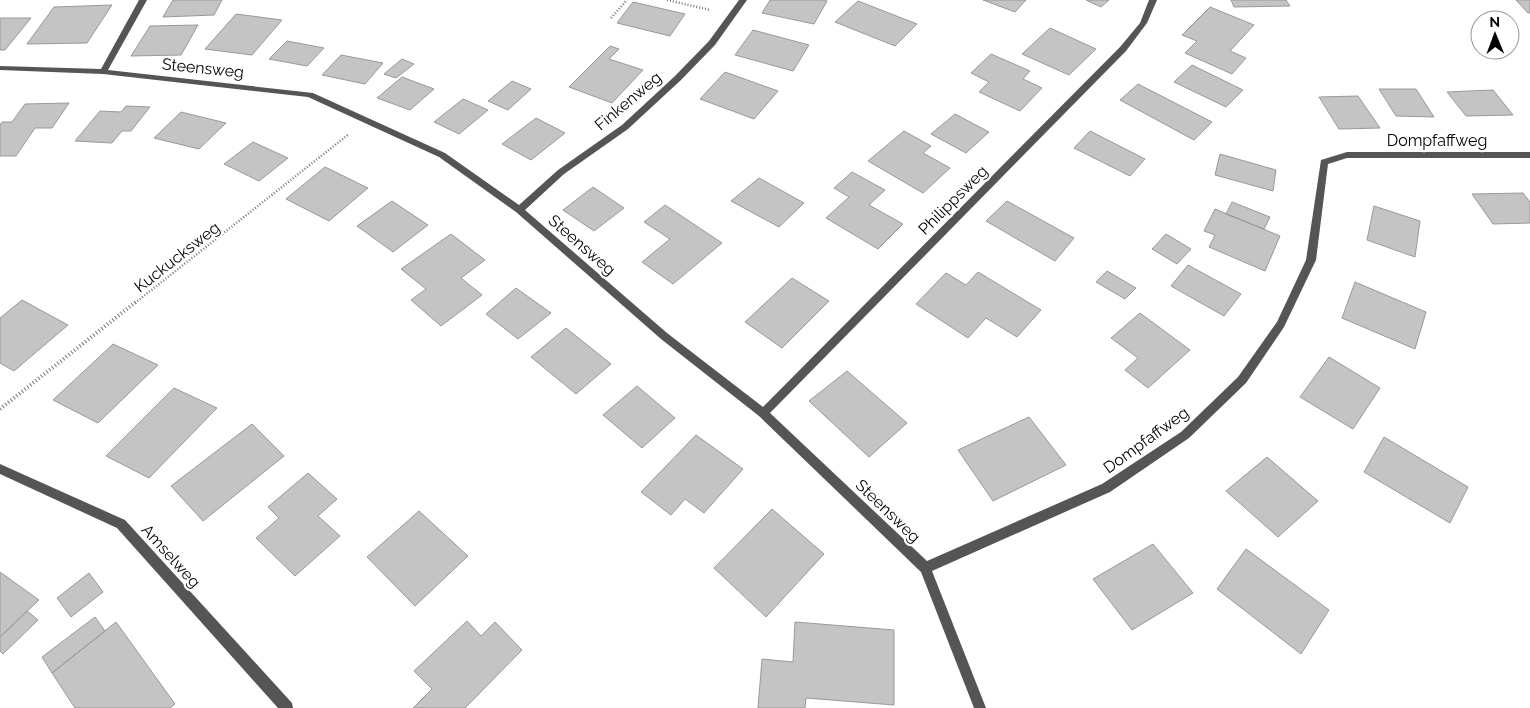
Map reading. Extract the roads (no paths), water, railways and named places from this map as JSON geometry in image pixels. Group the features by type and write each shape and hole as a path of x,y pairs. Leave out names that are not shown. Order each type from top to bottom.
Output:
{"street":[{"path":"103,72 143,0"},
{"name":"Finkenweg","path":"519,210 561,172 632,120 685,71 712,43 743,0"},
{"name":"Philippsweg","path":"763,413 1123,49 1143,23 1153,0"},
{"name":"Steensweg","path":"0,68 103,72 310,95 442,155 519,210 664,336 763,413 925,568 980,708"},
{"name":"Dompfaffweg","path":"925,568 1106,488 1185,435 1242,380 1282,324 1311,260 1324,162 1347,155 1530,155"},
{"name":"Amselweg","path":"0,469 121,524 287,708"}]}
